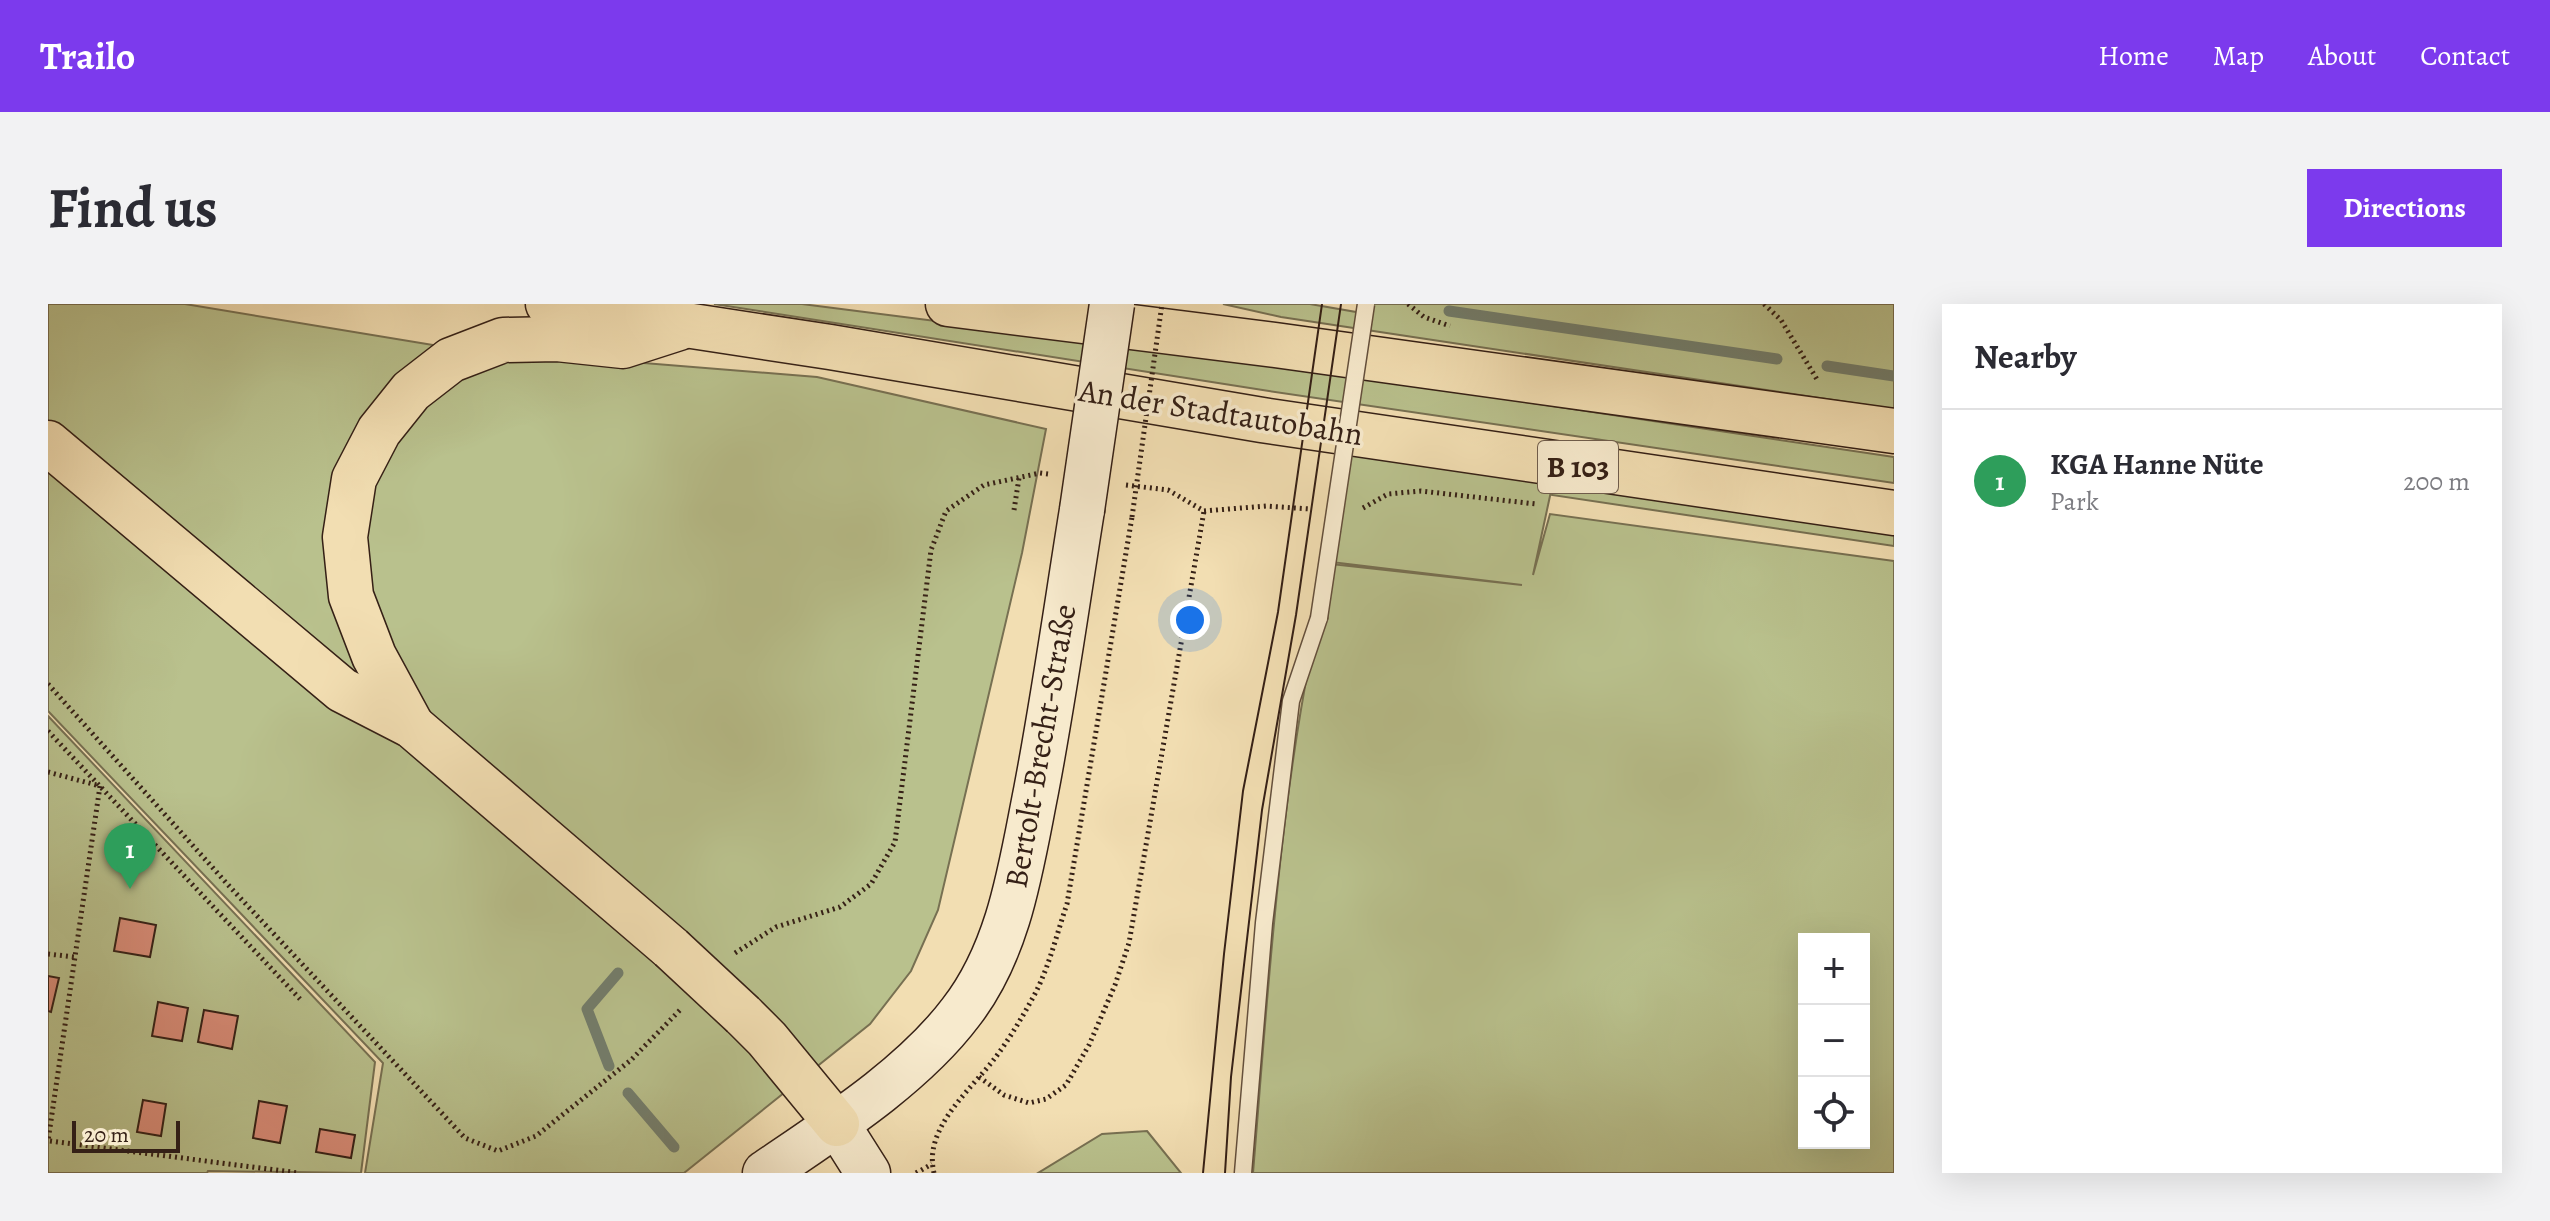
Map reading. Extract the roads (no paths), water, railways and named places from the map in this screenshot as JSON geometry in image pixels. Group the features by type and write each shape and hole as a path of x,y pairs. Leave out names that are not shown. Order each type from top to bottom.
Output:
{"highway":[{"name":"An der Stadtautobahn","path":"548,304 1262,420 1894,513"},
{"path":"948,304 1275,345 1894,431"},
{"path":"412,726 374,656 351,596 345,537 354,479 379,431 411,391 451,360 503,340 557,339 623,346 689,325"},
{"path":"48,443 342,690 412,726 671,948 767,1039 837,1124"}],"main road":[{"name":"Bertolt-Brecht-Straße","path":"765,1173 837,1124 923,1055 962,1012 988,971 1020,872 1097,496 1112,304"},
{"path":"837,1124 868,1173"}],"lane":[{"path":"1243,1173 1264,923 1291,701 1319,618 1366,304"}],"waterway":[{"path":"1449,311 1777,359"},
{"path":"1827,366 1894,376"},
{"path":"609,1066 587,1009 618,973"},
{"path":"628,1093 674,1147"}],"tram line":[{"path":"1203,1173 1243,791 1278,612 1322,304"},
{"path":"1225,1173 1231,1077 1262,810 1296,615 1341,304"}],"place":[{"name":"KGA Hanne Nüte","path":"130,889"}]}
